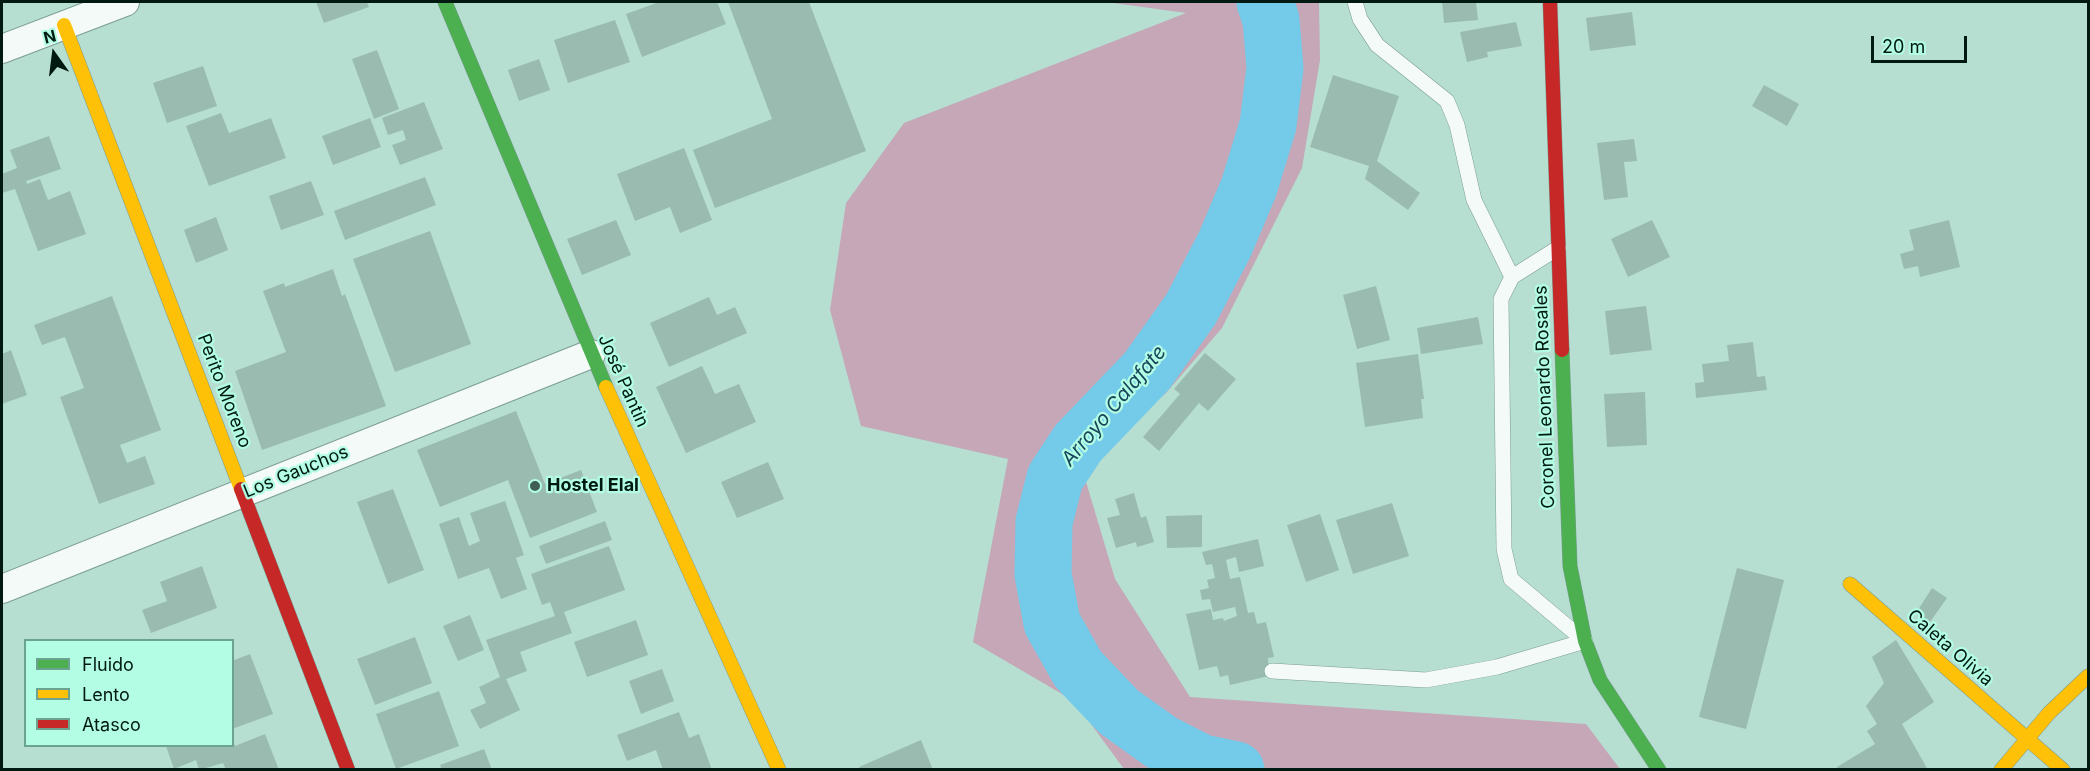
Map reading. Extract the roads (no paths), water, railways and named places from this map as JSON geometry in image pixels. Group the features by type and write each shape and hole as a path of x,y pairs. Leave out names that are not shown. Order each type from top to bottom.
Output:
{"street":[{"path":"2,49 125,2"},
{"name":"José Pantin","path":"445,2 591,354 779,770"},
{"name":"Coronel Leonardo Rosales","path":"1550,2 1568,537 1576,606 1585,640 1605,689 1659,770"},
{"name":"Perito Moreno","path":"64,25 348,770"},
{"name":"Los Gauchos","path":"2,589 591,354"},
{"name":"Caleta Olivia","path":"1850,584 2062,770"},
{"path":"2001,770 2025,739 2088,676"}],"lane":[{"path":"1355,2 1360,19 1377,45 1447,101 1457,125 1474,200 1512,277"},
{"path":"1558,248 1512,277 1501,299 1504,549 1511,579 1585,640"},
{"path":"1272,671 1426,680 1497,667 1585,640"}],"waterway":[{"name":"Arroyo Calafate","path":"1236,770 1202,763 1161,742 1119,712 1078,669 1052,623 1043,574 1044,522 1055,478 1078,443 1147,371 1191,309 1225,244 1249,187 1268,125 1275,68 1271,20 1265,2"}],"place":[{"name":"Hostel Elal","path":"535,486"}]}
